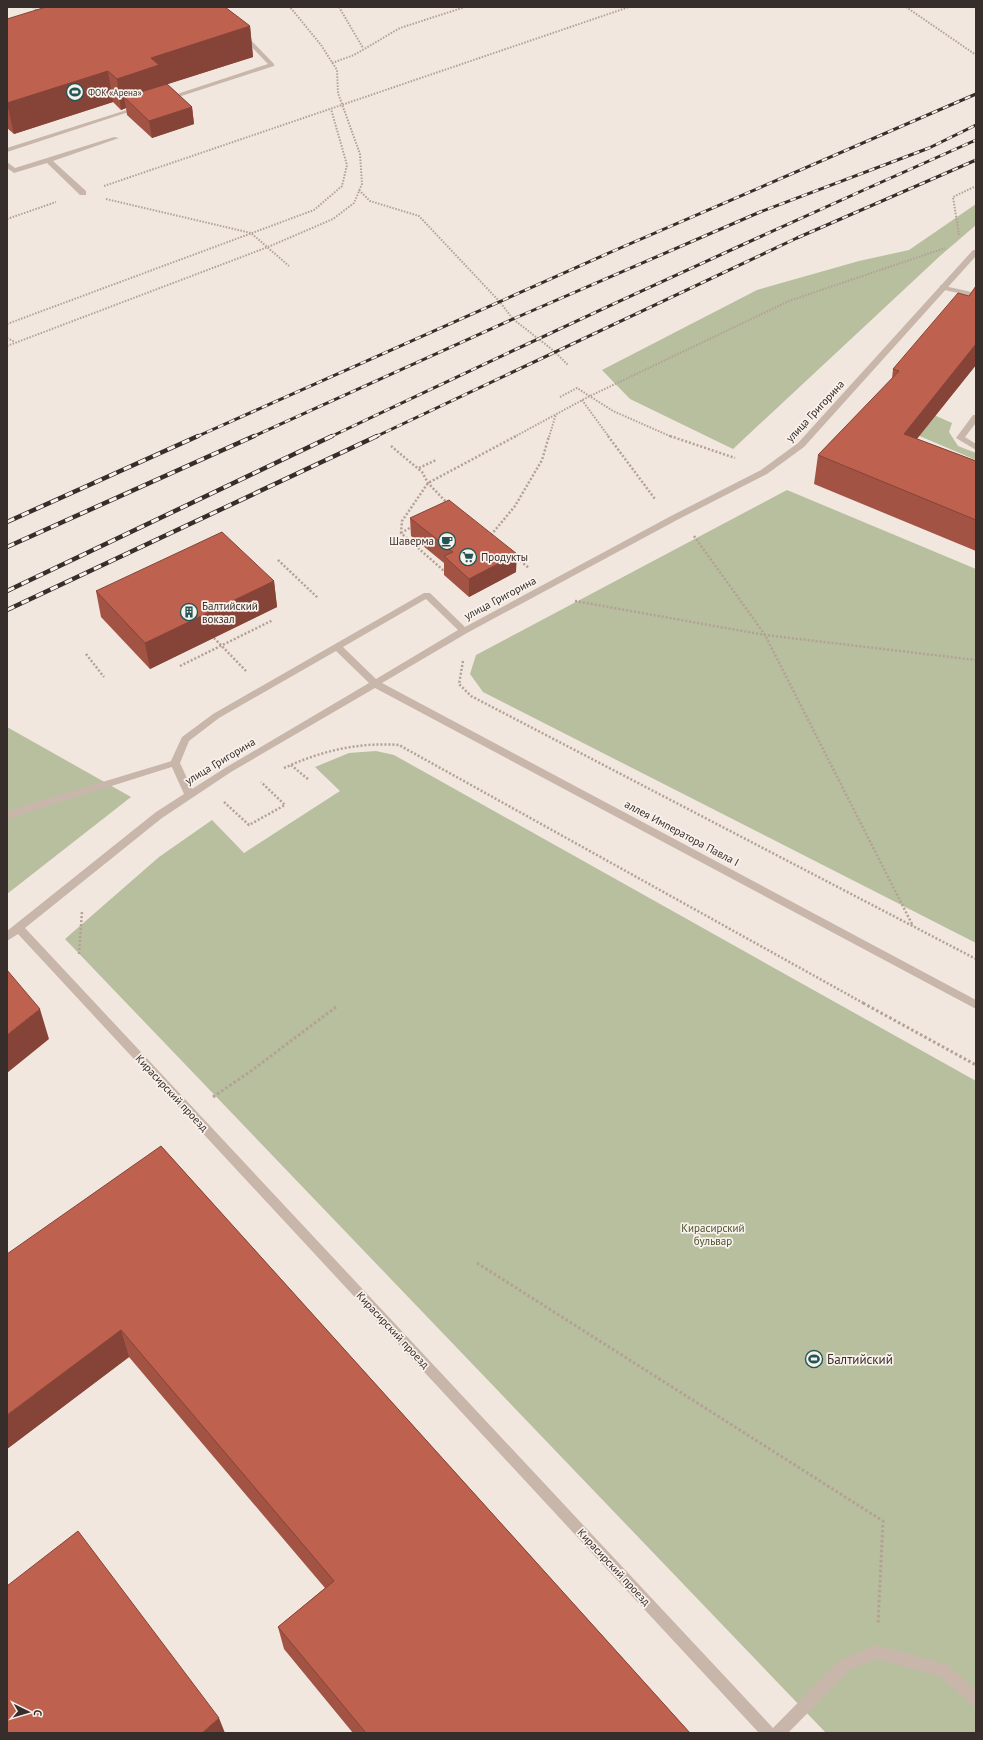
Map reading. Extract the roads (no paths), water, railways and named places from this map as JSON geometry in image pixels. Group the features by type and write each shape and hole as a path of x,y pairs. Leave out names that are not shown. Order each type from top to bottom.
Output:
{"street":[{"path":"158,102 272,65 239,30"},
{"path":"7,150 143,106"},
{"path":"7,164 14,172 116,138"},
{"path":"48,160 83,193"},
{"name":"улица Григорина","path":"7,937 159,815 189,794 228,770 376,684 464,630 674,518 764,472 783,460 801,445 942,287 976,252"},
{"path":"942,287 976,295"},
{"path":"976,417 960,438 976,447"},
{"path":"189,794 175,763 185,739 216,716 427,596 464,630"},
{"name":"аллея Императора Павла I","path":"337,647 376,684 976,1005"},
{"path":"7,815 175,763"},
{"name":"Кирасирский проезд","path":"18,928 768,1733"},
{"path":"778,1733 846,1664 877,1652 943,1670 976,1699"}],"railway":[{"path":"196,437 611,252 976,94"},
{"path":"252,437 513,319 760,212 929,148 976,125"},
{"path":"330,437 652,286 976,140"},
{"path":"375,437 797,238 976,160"},
{"path":"7,522 198,436"},
{"path":"7,547 254,436"},
{"path":"7,591 332,436"},
{"path":"7,610 377,436"}],"place":[{"name":"ФОК «Арена»","path":"75,92"},
{"name":"Шаверма","path":"447,541"},
{"name":"Продукты","path":"468,557"},
{"name":"Балтийский вокзал","path":"189,612"},
{"name":"Балтийский","path":"814,1359"}],"park label":[{"name":"Кирасирский бульвар","path":"713,1234"}]}
